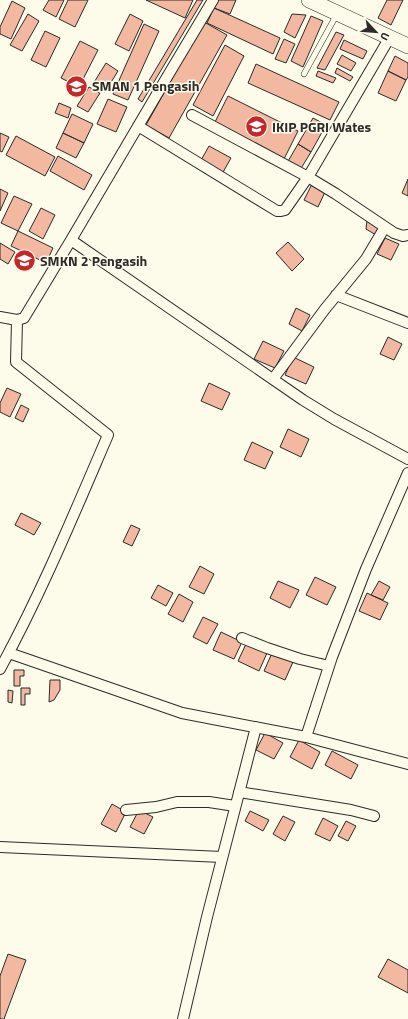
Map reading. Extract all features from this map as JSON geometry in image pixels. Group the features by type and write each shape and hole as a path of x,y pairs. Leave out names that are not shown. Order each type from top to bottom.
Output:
{"main road":[{"path":"309,0 408,46"}],"street":[{"path":"0,317 17,320 24,318 213,0"},
{"path":"138,126 277,211 284,210 308,177 390,37"},
{"path":"192,115 308,177 394,233 403,236 408,235"},
{"path":"273,379 336,295 363,262 385,227"},
{"path":"71,240 303,400 334,419 408,459"},
{"path":"336,295 408,324"},
{"path":"0,669 60,546 108,435 16,362 17,320"},
{"path":"306,737 330,666 366,569 408,473"},
{"path":"242,638 294,657 330,666"},
{"path":"9,653 182,713 306,737 408,764"},
{"path":"183,1019 222,857 256,727"},
{"path":"239,792 352,810 374,816"},
{"path":"126,810 156,807 176,802 209,802 235,806"},
{"path":"0,847 222,857"}],"lane":[{"path":"304,74 338,13"}],"building":[{"path":"49,0 64,0 56,17 43,10"},
{"path":"68,0 88,0 75,27 59,19"},
{"path":"146,0 193,0 185,18"},
{"path":"197,0 203,0 142,102 138,99"},
{"path":"218,0 236,0 230,14 214,8"},
{"path":"387,0 403,0 391,25 378,18"},
{"path":"12,1 25,8 11,39 0,34 0,27"},
{"path":"214,8 280,38 273,54 207,23"},
{"path":"28,14 39,21 22,51 10,45"},
{"path":"130,14 143,21 129,51 115,44"},
{"path":"292,14 306,15 295,38 284,32"},
{"path":"311,16 323,21 303,67 291,61"},
{"path":"204,22 227,35 169,138 146,125"},
{"path":"144,24 159,31 128,100 113,94"},
{"path":"45,31 60,38 46,67 31,60"},
{"path":"336,32 344,35 325,70 317,68"},
{"path":"284,39 295,44 286,63 275,59"},
{"path":"344,40 367,51 363,59 340,49"},
{"path":"80,41 98,50 79,87 61,78"},
{"path":"225,45 244,56 213,116 193,105"},
{"path":"342,55 356,63 351,71 337,64"},
{"path":"395,56 408,63 408,77 406,80 388,71"},
{"path":"106,63 118,71 105,92 93,84"},
{"name":"IKIP PGRI Wates","path":"256,64 339,102 330,120 248,83"},
{"path":"337,68 353,77 350,81 335,73"},
{"path":"318,71 336,78 333,83 316,76"},
{"path":"388,71 406,80 396,101 378,93"},
{"path":"89,87 100,93 88,112 77,106"},
{"name":"IKIP PGRI Wates","path":"228,96 298,131 284,159 214,124"},
{"path":"108,99 127,107 116,132 97,124"},
{"path":"59,103 71,108 68,118 55,113"},
{"path":"72,114 93,124 84,143 63,133"},
{"name":"IKIP PGRI Wates","path":"313,118 326,125 311,152 298,144"},
{"path":"0,133 9,137 2,152 0,151"},
{"path":"63,133 84,143 76,158 56,148"},
{"path":"16,136 55,157 45,176 6,155"},
{"name":"IKIP PGRI Wates","path":"298,144 311,152 300,170 287,163"},
{"path":"209,146 231,158 222,174 200,162"},
{"path":"58,156 92,175 84,190 50,171"},
{"path":"408,179 408,196 402,193"},
{"path":"312,184 326,190 318,207 304,200"},
{"path":"0,189 8,193 0,211"},
{"path":"14,196 32,204 18,231 1,223"},
{"path":"41,208 55,215 43,239 29,231"},
{"path":"367,220 380,227 376,235 366,229"},
{"path":"18,231 53,248 46,263 11,246"},
{"path":"385,238 399,244 391,260 377,254"},
{"path":"288,242 304,259 292,271 276,253"},
{"path":"0,243 15,252 8,264 0,259"},
{"path":"296,308 310,315 302,331 289,324"},
{"path":"388,337 402,344 394,360 380,354"},
{"path":"263,341 284,351 275,368 254,359"},
{"path":"293,357 314,367 306,384 285,375"},
{"path":"209,383 230,393 222,410 201,401"},
{"path":"7,388 21,394 10,417 0,412 0,403"},
{"path":"21,405 29,409 23,422 15,418"},
{"path":"288,429 309,439 301,457 280,447"},
{"path":"252,442 273,452 265,469 244,460"},
{"path":"21,513 41,523 34,535 15,525"},
{"path":"131,525 140,529 132,546 123,542"},
{"path":"200,566 214,574 204,594 189,587"},
{"path":"315,577 336,587 327,605 306,595"},
{"path":"278,581 299,590 290,608 270,598"},
{"path":"379,581 390,587 383,600 371,595"},
{"path":"158,585 173,593 166,606 151,598"},
{"path":"367,593 388,603 380,620 359,611"},
{"path":"179,594 193,602 183,622 168,614"},
{"path":"203,617 218,624 207,644 193,637"},
{"path":"221,632 242,642 234,659 213,650"},
{"path":"246,644 267,653 259,671 238,661"},
{"path":"272,653 293,662 285,680 264,671"},
{"path":"14,670 24,670 24,676 20,676 20,686 14,686"},
{"path":"50,680 60,680 60,690 54,700 49,702"},
{"path":"21,688 30,688 30,694 25,694 25,705 21,705"},
{"path":"8,690 13,691 12,703 8,702"},
{"path":"265,733 283,743 274,759 256,750"},
{"path":"299,740 320,752 312,769 290,757"},
{"path":"332,751 358,765 351,779 325,765"},
{"path":"112,804 126,812 116,832 101,824"},
{"path":"139,810 153,817 144,834 130,827"},
{"path":"250,811 269,820 263,831 245,821"},
{"path":"283,816 295,822 285,841 273,834"},
{"path":"323,818 338,826 330,841 315,834"},
{"path":"346,821 356,826 348,841 338,836"},
{"path":"8,954 26,960 4,1019 0,1019 0,976"},
{"path":"388,959 408,970 408,993 378,977"}],"place":[{"name":"SMAN 1 Pengasih","path":"77,86"},
{"name":"IKIP PGRI Wates","path":"256,127"},
{"name":"SMKN 2 Pengasih","path":"24,261"}]}
